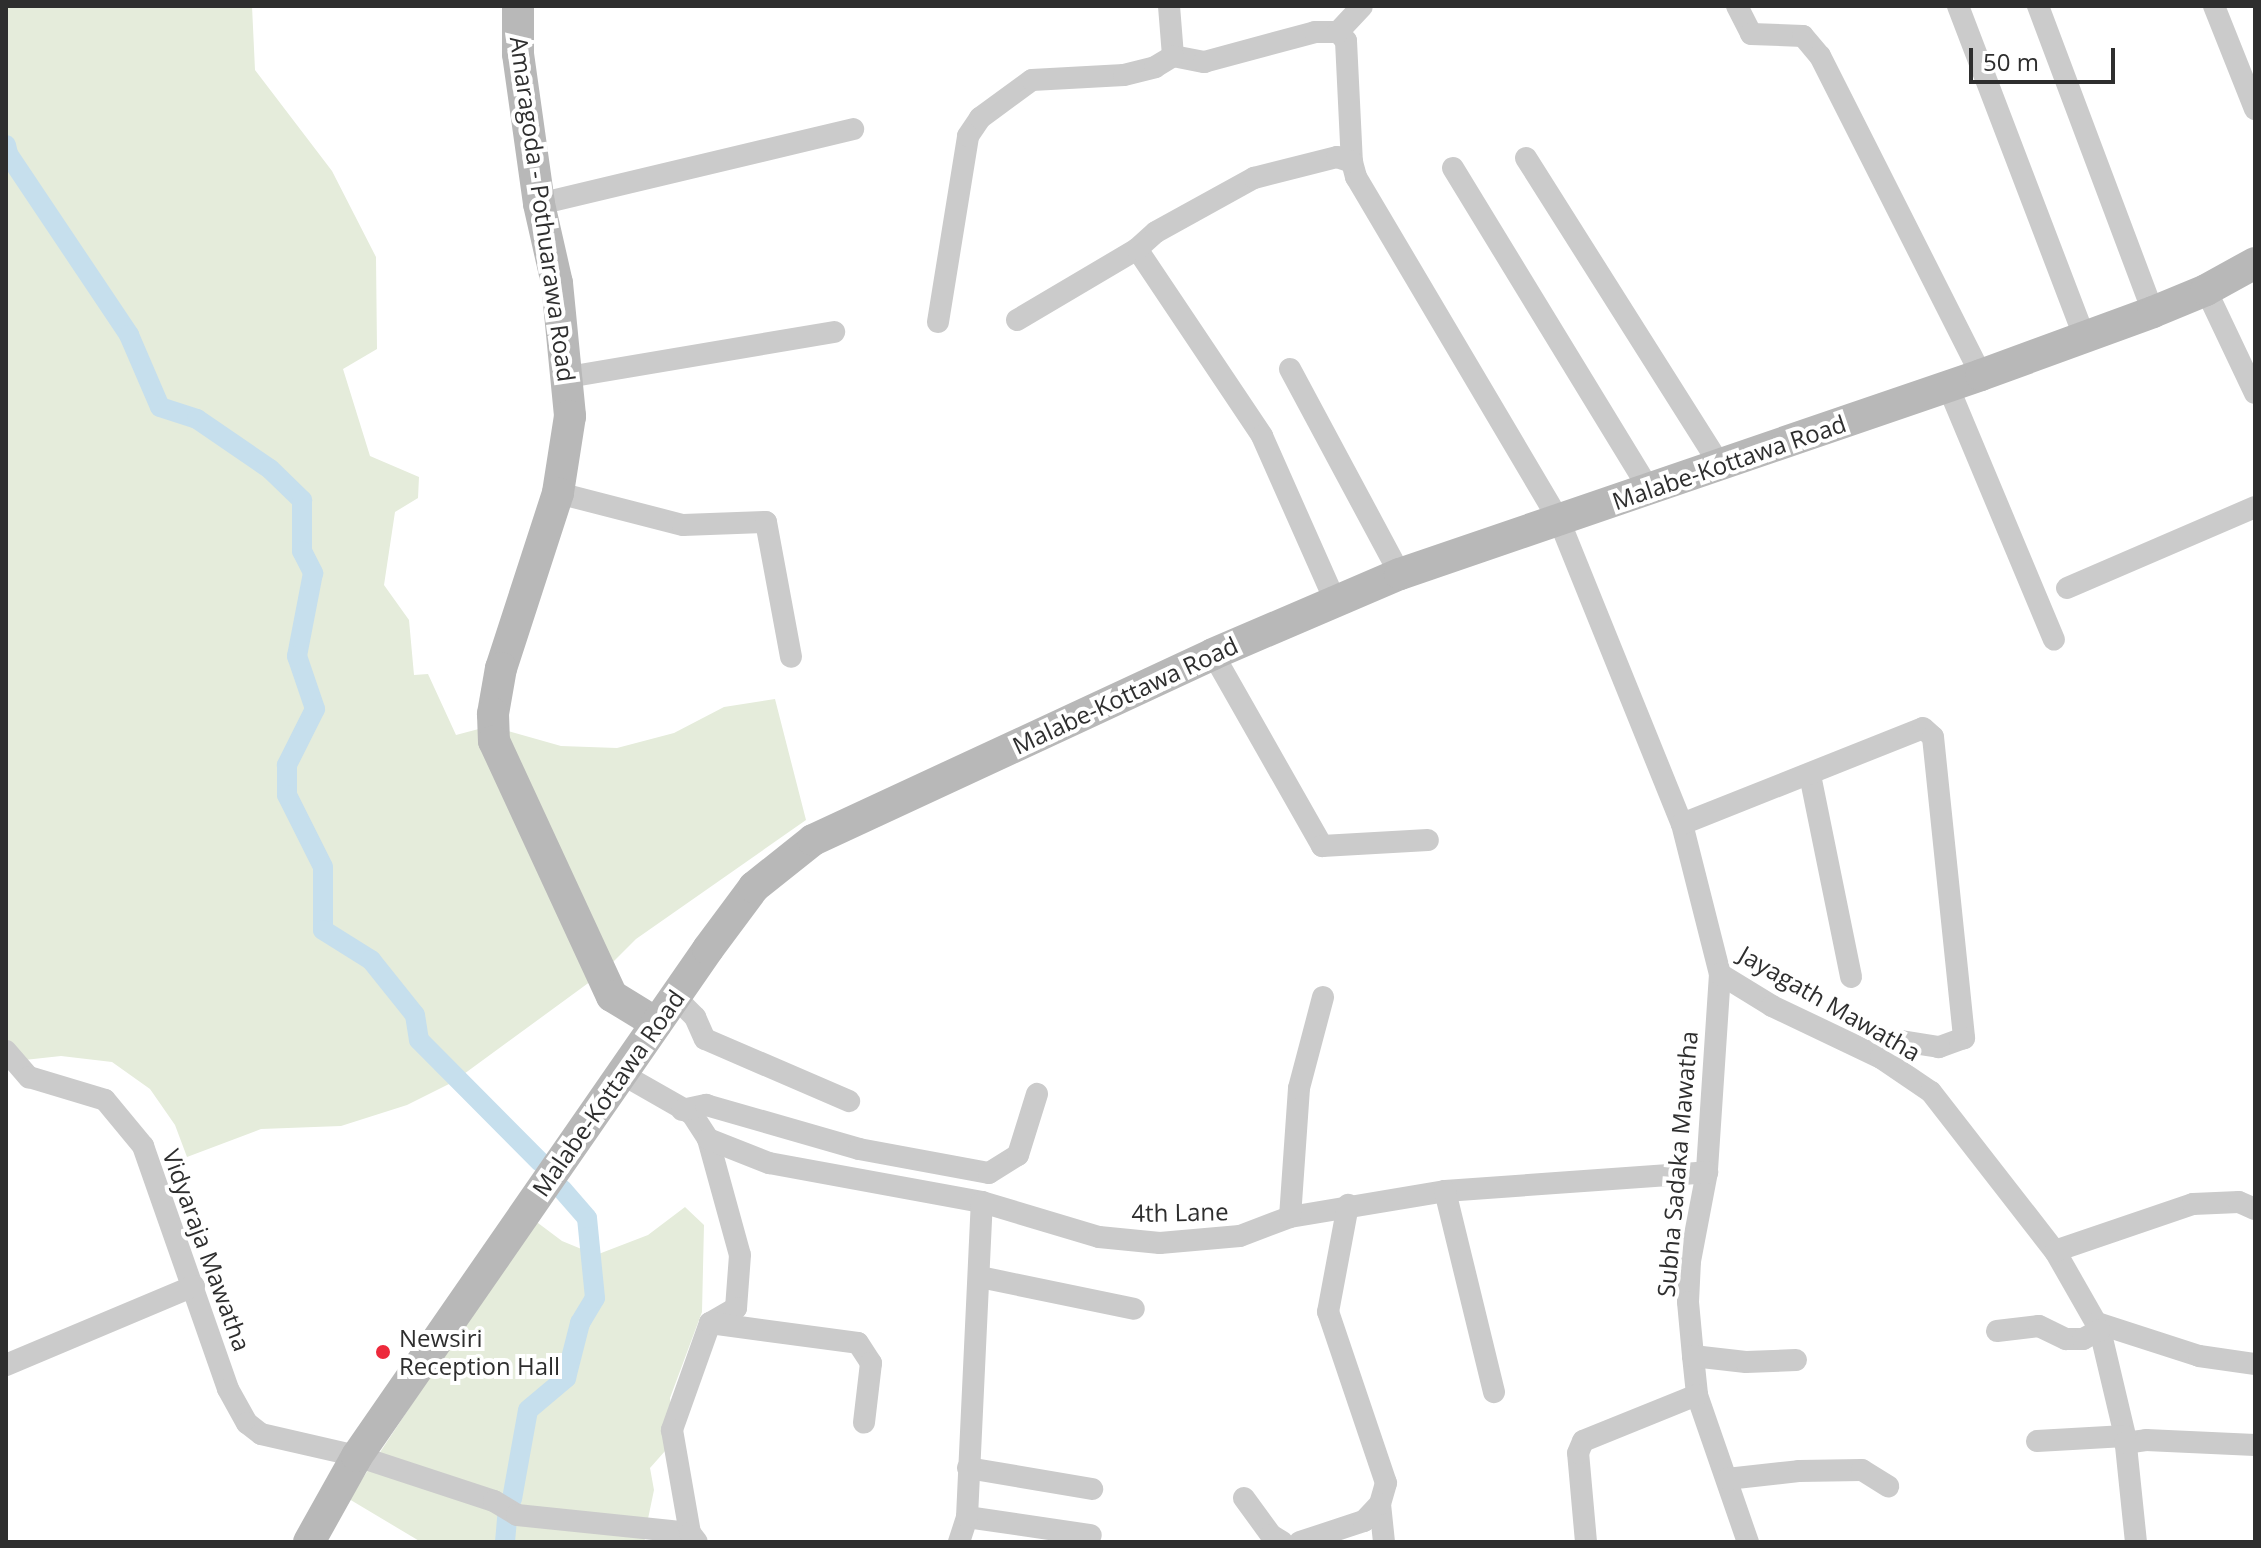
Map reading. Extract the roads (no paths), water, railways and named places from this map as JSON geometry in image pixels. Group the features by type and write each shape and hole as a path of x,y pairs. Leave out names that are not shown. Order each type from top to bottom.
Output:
{"main road":[{"name":"Amaragoda - Pothuarawa Road","path":"518,6 518,54 539,204 557,283 570,416 558,493 501,668 493,714 494,741 612,996 656,1023"},
{"name":"Malabe-Kottawa Road","path":"309,1542 357,1456 674,996 754,887 813,840 1213,654 1400,574 1650,491 1947,384 1981,375 2153,312 2206,290 2255,263"}],"street":[{"path":"1170,6 1173,56"},
{"path":"938,322 968,136 980,118 1032,80 1124,75 1155,67 1173,56 1204,62 1315,32 1338,32 1362,6"},
{"path":"1737,6 1751,34 1803,36 1820,56 1981,375"},
{"path":"1958,6 2084,336"},
{"path":"2038,6 2153,312"},
{"path":"2214,6 2255,109"},
{"path":"1017,320 1137,249 1156,232 1254,178 1337,157 1352,162 1346,41 1338,32"},
{"path":"539,204 853,129"},
{"path":"1526,158 1721,466"},
{"name":"Jayagath Mawatha","path":"1352,162 1356,177 1559,520 1682,824 1720,974 1772,1006 1881,1058 1931,1092 2055,1251 2099,1326 2125,1440 2136,1542"},
{"path":"1453,168 1650,491"},
{"path":"1137,249 1262,436 1335,601"},
{"path":"2206,290 2255,393"},
{"path":"568,377 834,332"},
{"path":"1290,369 1400,574"},
{"path":"1947,384 2054,640"},
{"path":"558,493 683,525 766,522 791,657"},
{"path":"2067,588 2255,507"},
{"path":"1213,654 1322,846 1428,840"},
{"path":"1682,824 1923,728 1933,737 1964,1038 1939,1047 1901,1041 1887,1045 1881,1058"},
{"path":"1810,775 1851,977"},
{"name":"Subha Sadaka Mawatha","path":"1720,974 1707,1172 1690,1261 1688,1302 1697,1395 1748,1542"},
{"path":"674,996 695,1017 705,1039 849,1101"},
{"path":"1290,1217 1299,1088 1323,997"},
{"name":"Vidyaraja Mawatha","path":"6,1051 29,1077 105,1100 143,1146 228,1389 247,1423 261,1434 357,1456 494,1501 517,1515 694,1537"},
{"path":"622,1074 692,1114 708,1139 740,1255 736,1308 710,1323 672,1430 694,1537"},
{"path":"682,1110 706,1105 859,1149 989,1173 1018,1155 1037,1094"},
{"name":"4th Lane","path":"708,1139 769,1163 982,1202 1099,1237 1160,1243 1240,1236 1290,1217 1445,1191 1707,1172"},
{"path":"1445,1191 1494,1392"},
{"path":"959,1542 967,1517 982,1202"},
{"path":"2055,1251 2193,1204 2239,1202 2255,1209"},
{"path":"1348,1205 1328,1312 1386,1483 1380,1504 1384,1542"},
{"path":"980,1277 1134,1309"},
{"path":"6,1365 194,1286"},
{"path":"710,1323 858,1343 871,1363 864,1423"},
{"path":"1997,1331 2039,1326 2066,1339 2083,1339 2099,1326 2199,1356 2255,1364"},
{"path":"1693,1356 1746,1362 1796,1360"},
{"path":"1586,1542 1578,1453 1583,1441 1697,1395"},
{"path":"2037,1441 2146,1440 2255,1445"},
{"path":"968,1468 1092,1489"},
{"path":"1727,1479 1799,1471 1862,1470 1888,1486"},
{"path":"1244,1498 1271,1535 1282,1542"},
{"path":"1300,1542 1364,1521 1380,1504"},
{"path":"967,1517 1091,1535"}],"waterway":[{"path":"6,145 8,154 129,335 160,407 197,419 270,469 302,500 302,551 313,573 297,656 315,709 287,765 287,795 323,867 323,930 371,960 415,1015 419,1040 540,1162"},
{"path":"512,1499 528,1410 566,1378 580,1323 595,1298 587,1218 562,1189"},
{"path":"505,1542 507,1517"}],"place":[{"name":"Newsiri Reception Hall","path":"383,1352"}]}
